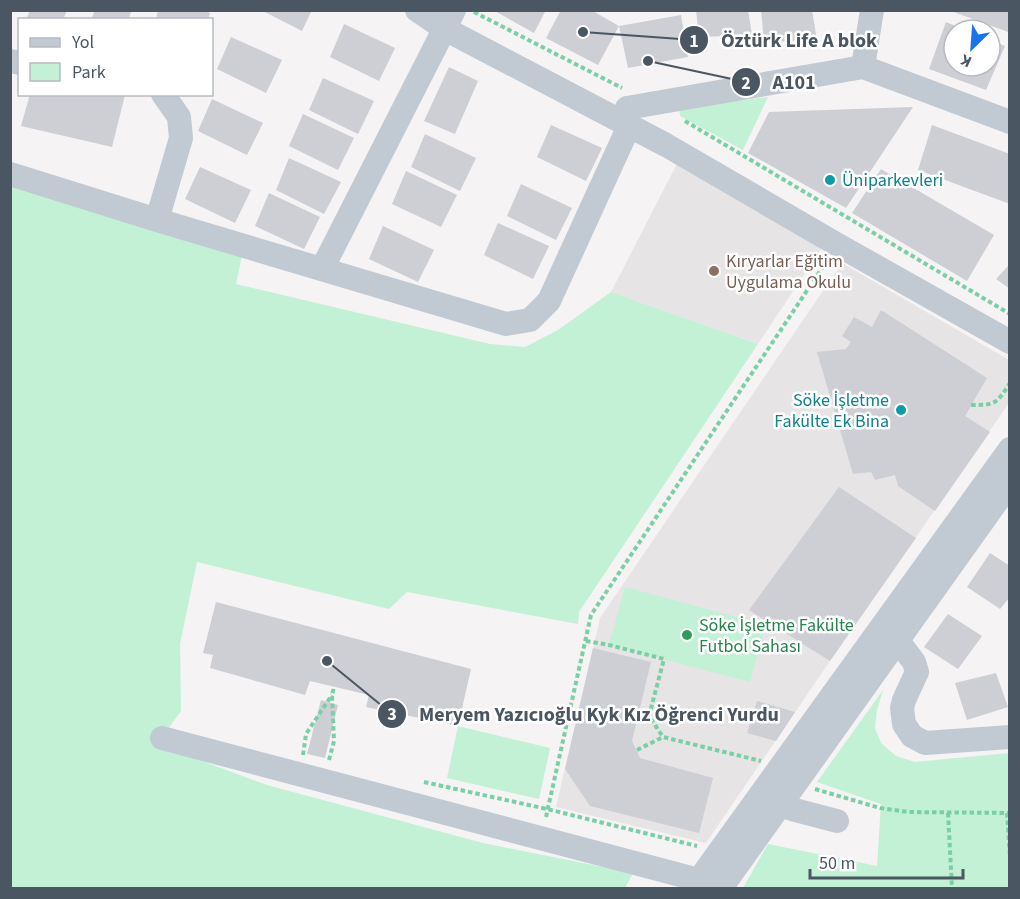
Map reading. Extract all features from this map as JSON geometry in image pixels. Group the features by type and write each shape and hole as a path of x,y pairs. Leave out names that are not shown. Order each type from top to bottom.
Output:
{"street":[{"path":"417,10 453,15 628,117 1010,327"},
{"path":"863,67 872,10"},
{"path":"322,269 453,15"},
{"path":"10,174 506,324 530,320 549,301 628,117 654,103 863,67 1010,122"},
{"path":"157,220 181,138 179,117 164,96"},
{"path":"628,117 666,145 1010,342"},
{"path":"162,738 541,839 696,884 723,887 781,805 788,775 1010,449"},
{"path":"696,884 898,640 1010,483"},
{"path":"898,640 914,662 918,672 902,708 903,724 912,736 926,742 1010,737"},
{"path":"781,805 837,821"}],"path":[{"path":"453,15 654,103"},
{"path":"684,121 1010,314"},
{"path":"541,839 591,615 838,245"},
{"path":"971,405 993,404 999,400 1010,383"},
{"path":"585,641 664,660 649,716 663,737"},
{"path":"329,762 334,741 332,695 334,687"},
{"path":"306,757 302,754 306,734 332,695"},
{"path":"637,750 663,737 762,761 812,788 880,808 908,812 1008,813 1010,857"},
{"path":"421,782 548,809 701,846"},
{"path":"948,813 952,888"}],"shaded area":[{"name":"Kıryarlar Eğitim Uygulama Okulu","path":"678,162 821,249 758,344 611,292"},
{"path":"842,263 1009,360 1009,403 706,843 556,807 600,618"}],"green space":[{"path":"768,97 743,150 680,116 679,108"},
{"path":"11,171 244,246 236,284 490,344 525,347 558,330 611,292 758,344 579,612 578,624 407,592 389,609 197,562 180,644 181,711 162,737 194,758 267,785 483,843 633,873 625,888 11,888"},
{"name":"Söke İşletme Fakülte Futbol Sahası","path":"625,587 766,625 750,682 609,645"},
{"path":"883,690 875,728 881,743 896,756 915,762 1009,753 1009,888 743,888 768,844 877,866 881,804 817,782"},
{"path":"458,726 550,748 539,799 447,778"}],"building":[{"path":"30,10 67,10 64,18 27,18"},
{"path":"95,10 132,10 129,18 92,18"},
{"path":"158,10 202,10 210,13 209,18 156,18"},
{"path":"261,10 312,10 302,31"},
{"path":"493,10 546,10 534,33"},
{"path":"561,10 591,10 619,26 598,65 546,38"},
{"path":"696,10 748,10 752,35 699,37"},
{"path":"761,10 812,10 817,40 764,42"},
{"path":"951,10 1010,10 1008,32 1002,30 1002,18 970,18"},
{"path":"681,15 688,57 628,68 619,26"},
{"path":"344,24 395,48 379,81 330,57"},
{"path":"942,33 942,74 929,69"},
{"path":"231,37 282,60 266,93 217,69"},
{"path":"449,67 478,81 455,134 424,121"},
{"path":"323,78 374,101 358,134 309,110"},
{"path":"953,78 991,78 986,90"},
{"path":"29,96 125,96 112,147 21,126"},
{"path":"212,99 263,123 247,155 198,131"},
{"name":"Üniparkevleri","path":"913,107 846,208 748,153 769,112"},
{"path":"303,114 354,138 338,170 289,146"},
{"path":"551,125 602,148 586,181 537,157"},
{"name":"Üniparkevleri","path":"932,125 1010,154 1010,204 918,170"},
{"path":"425,134 476,158 460,191 411,167"},
{"path":"289,158 341,182 324,214 276,190"},
{"path":"200,167 251,190 235,223 185,199"},
{"path":"881,169 994,235 967,281 852,213"},
{"path":"406,171 457,195 441,227 392,204"},
{"path":"521,184 572,208 556,240 507,216"},
{"path":"269,193 320,217 304,249 255,226"},
{"path":"498,223 549,246 533,279 484,255"},
{"path":"383,226 434,250 418,282 369,259"},
{"path":"1010,264 1010,289 996,279"},
{"name":"Söke İşletme Fakülte Ek Bina","path":"881,310 987,378 965,416 990,432 935,511 898,486 895,475 875,480 871,472 853,474 817,352 846,349 851,342 842,336 854,317 872,327"},
{"path":"839,487 916,538 830,661 749,610"},
{"path":"990,553 1010,566 1010,597 1000,609 967,587"},
{"path":"216,602 471,669 458,726 366,707 369,695 310,681 305,695 210,668 213,655 203,653"},
{"path":"948,614 982,636 958,669 924,647"},
{"path":"593,648 651,662 632,741 640,758 713,778 699,833 590,806 565,769"},
{"path":"996,673 1008,707 967,720 955,683"},
{"path":"321,700 338,705 325,758 307,754"},
{"path":"757,701 795,712 776,741 747,733"}],"place":[{"name":"Öztürk Life A blok","path":"583,32"},
{"name":"A101","path":"648,61"},
{"name":"Üniparkevleri","path":"830,180"},
{"name":"Kıryarlar Eğitim Uygulama Okulu","path":"714,271"},
{"name":"Söke İşletme Fakülte Ek Bina","path":"901,410"},
{"name":"Söke İşletme Fakülte Futbol Sahası","path":"687,635"},
{"name":"Meryem Yazıcıoğlu Kyk Kız Öğrenci Yurdu","path":"327,661"}]}
